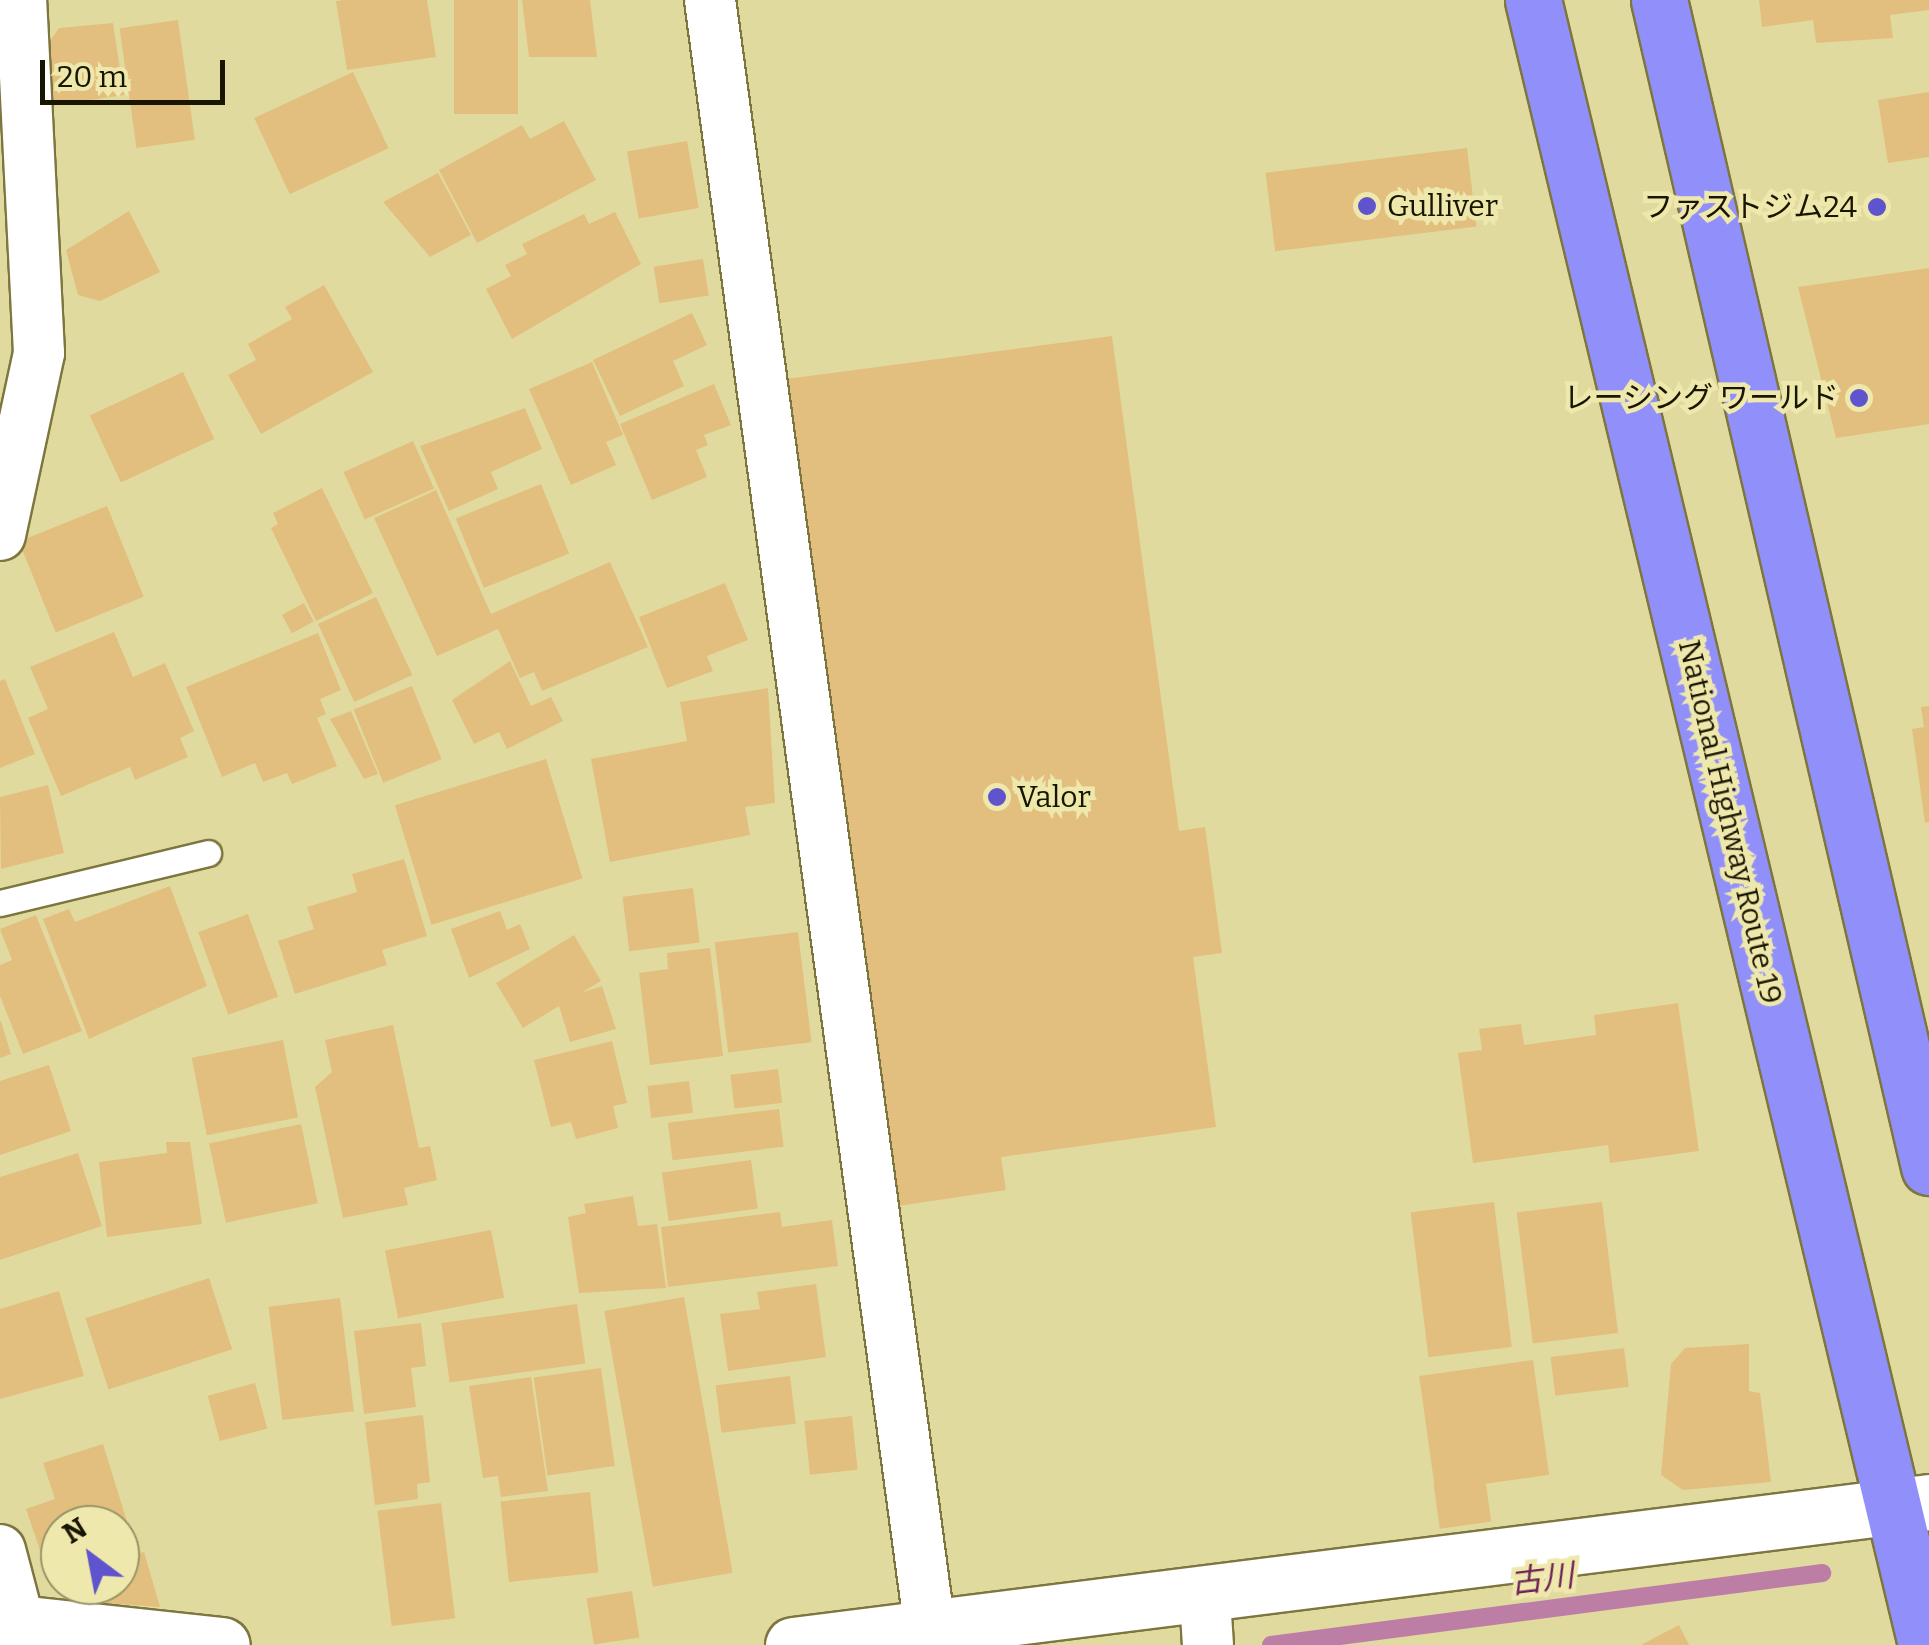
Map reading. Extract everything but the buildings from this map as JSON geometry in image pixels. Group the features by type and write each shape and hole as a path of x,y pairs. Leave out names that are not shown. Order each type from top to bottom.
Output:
{"highway":[{"name":"National Highway Route 19","path":"1534,0 1912,1505 1926,1645"},
{"path":"1659,0 1929,1167"}],"street":[{"path":"0,534 39,353 21,0"},
{"path":"710,0 930,1630"},
{"path":"794,1645 930,1630 1207,1624 1912,1505"},
{"path":"0,1550 14,1630 222,1645"}],"lane":[{"path":"0,903 208,854"}],"waterway":[{"name":"古川","path":"1271,1645 1822,1573"}],"place":[{"name":"Gulliver","path":"1367,206"},
{"name":"ファストジム24","path":"1877,207"},
{"name":"レーシング ワールド","path":"1859,398"},
{"name":"Valor","path":"997,797"}]}
